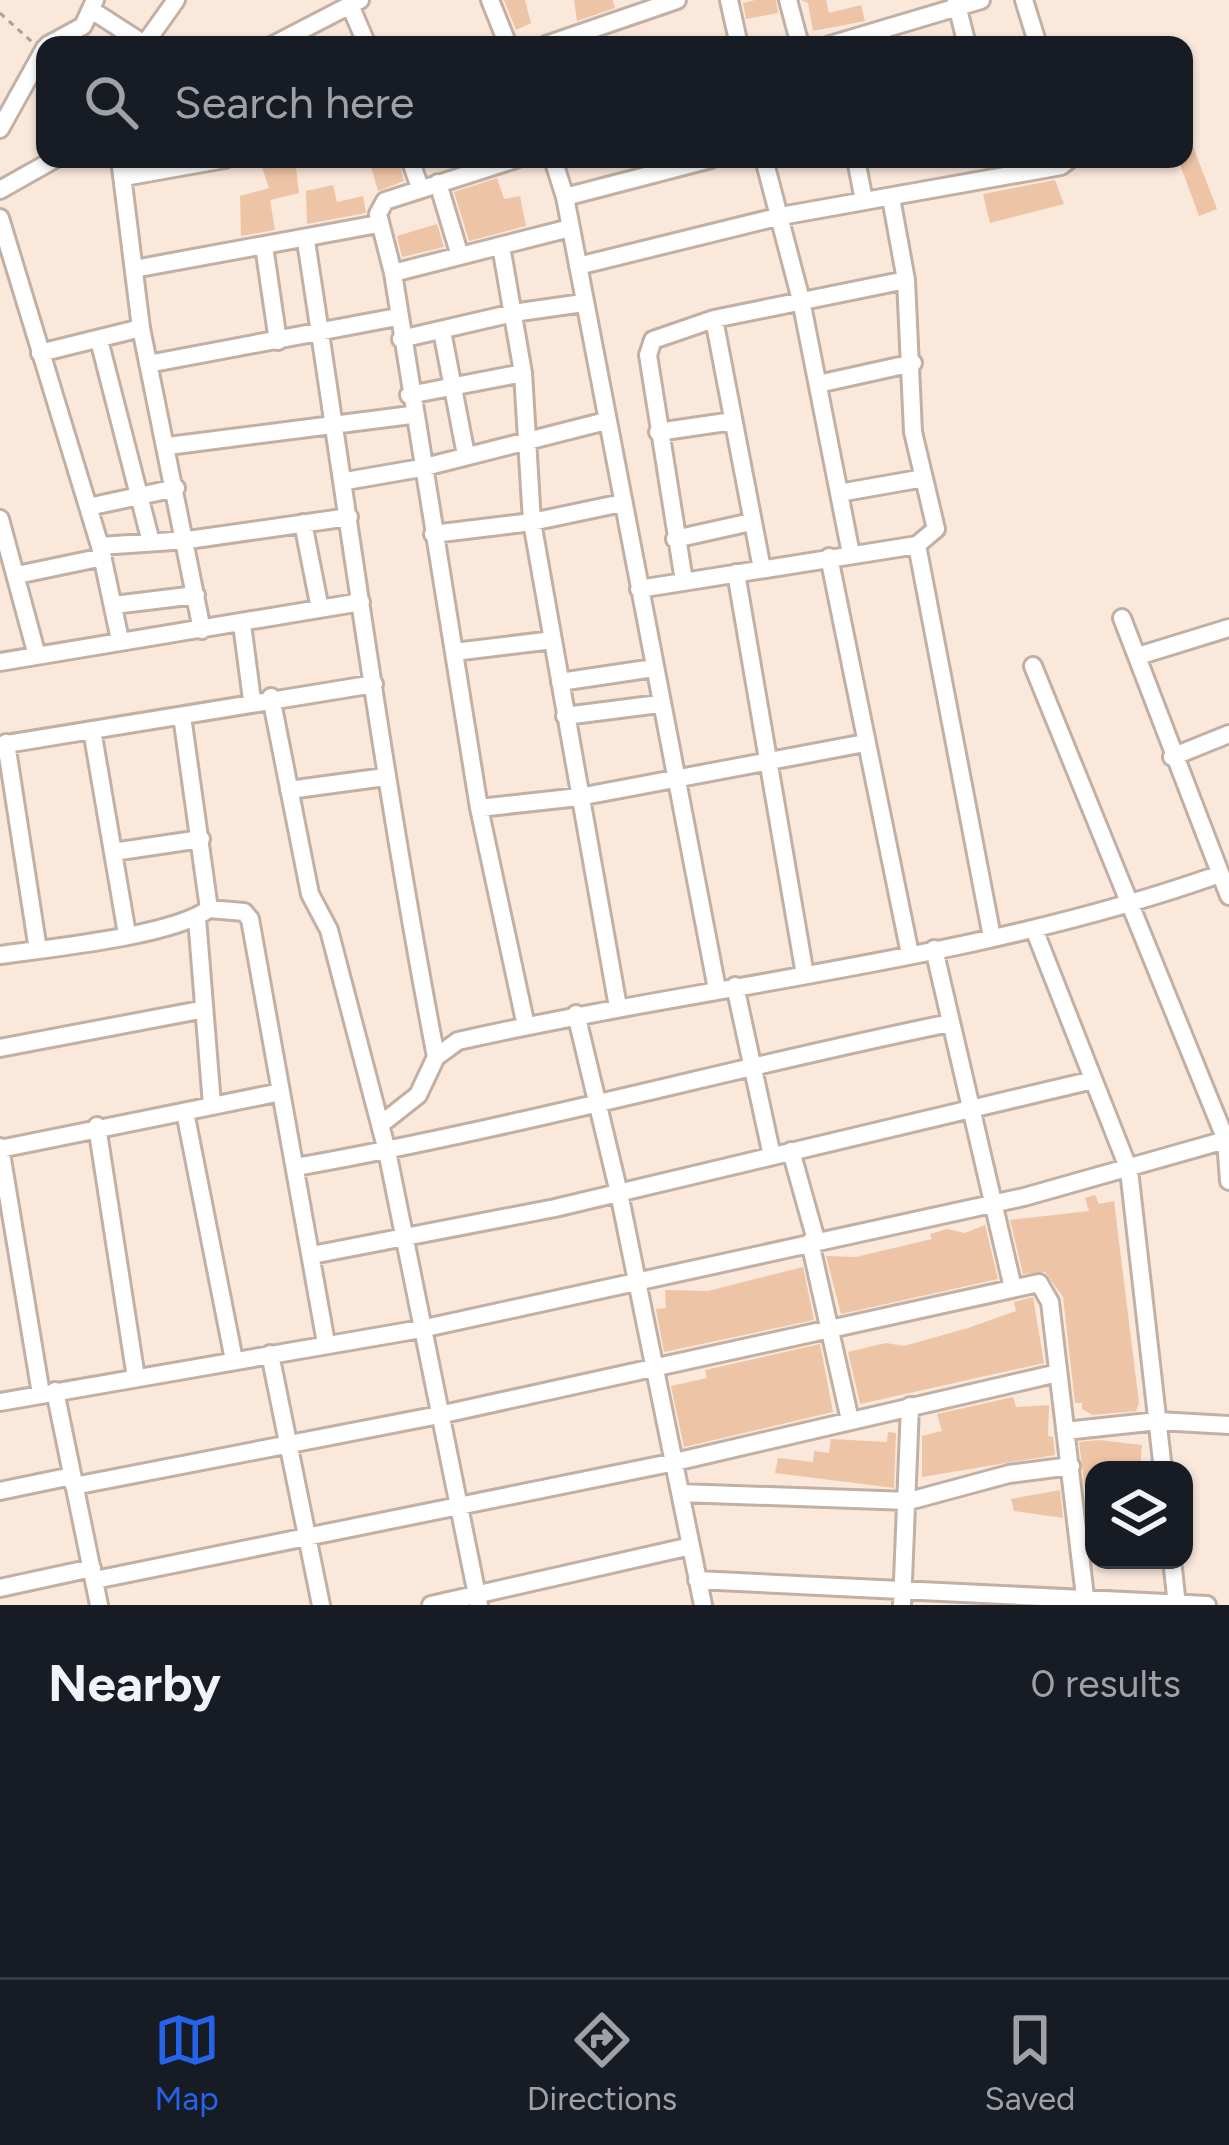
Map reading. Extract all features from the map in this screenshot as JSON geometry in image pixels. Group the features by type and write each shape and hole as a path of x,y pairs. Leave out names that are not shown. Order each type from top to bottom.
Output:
{"street":[{"path":"150,36 176,0"},
{"path":"490,0 504,36"},
{"path":"572,36 677,0"},
{"path":"729,0 737,36"},
{"path":"788,0 798,36"},
{"path":"858,36 981,0"},
{"path":"1024,0 1034,36"},
{"path":"286,36 327,8 355,2 364,36"},
{"path":"956,4 965,36"},
{"path":"66,36 83,26 94,6 132,36"},
{"path":"0,129 36,64"},
{"path":"0,190 39,168"},
{"path":"122,168 141,328 188,540 202,630"},
{"path":"416,168 460,256"},
{"path":"487,168 385,201 378,224 393,273 411,415 479,808 526,1026"},
{"path":"556,168 566,197 674,777 726,987 813,1241 850,1420"},
{"path":"566,197 677,168"},
{"path":"767,168 801,300 851,554"},
{"path":"858,168 864,201"},
{"path":"578,266 781,216 1050,168"},
{"path":"639,589 917,544 936,529 913,432 906,280 891,198"},
{"path":"0,218 102,551 120,640"},
{"path":"134,268 306,241 378,224"},
{"path":"393,273 570,228"},
{"path":"306,241 346,481 386,777 436,1057"},
{"path":"264,246 278,341"},
{"path":"501,246 523,373 523,438 532,522 618,1007"},
{"path":"684,581 658,431 650,345 714,319 906,280"},
{"path":"401,339 513,313 584,303"},
{"path":"148,364 397,317"},
{"path":"714,319 762,568"},
{"path":"40,353 141,328"},
{"path":"442,331 466,455"},
{"path":"99,340 151,542"},
{"path":"818,383 913,363"},
{"path":"409,395 451,391 523,373"},
{"path":"168,446 411,415"},
{"path":"346,481 421,469 523,438 606,421"},
{"path":"658,431 733,421"},
{"path":"839,494 924,478"},
{"path":"88,507 176,488"},
{"path":"433,534 532,522 622,502"},
{"path":"17,575 151,542 349,517"},
{"path":"0,519 36,652"},
{"path":"675,539 751,522"},
{"path":"303,523 320,609"},
{"path":"917,544 992,937"},
{"path":"829,557 910,954"},
{"path":"736,573 806,975"},
{"path":"114,605 196,595"},
{"path":"0,662 36,652 242,624 361,602"},
{"path":"1122,618 1229,896"},
{"path":"242,624 290,790 310,894 329,930 387,1151 478,1600"},
{"path":"1138,656 1229,628"},
{"path":"454,652 553,640"},
{"path":"1034,666 1227,1140 1229,1181"},
{"path":"560,682 654,668"},
{"path":"38,950 3,744 182,716 262,698 374,684"},
{"path":"565,716 659,704"},
{"path":"182,716 201,839 200,1010 212,1105"},
{"path":"92,730 127,934"},
{"path":"1172,757 1229,734"},
{"path":"479,808 579,797 865,742"},
{"path":"290,790 386,777"},
{"path":"113,852 201,839"},
{"path":"380,1125 418,1095 436,1057 458,1041 576,1014 806,975 1034,929 1131,906 1220,874"},
{"path":"0,955 127,934 203,914 244,912 250,919 326,1343"},
{"path":"1034,929 1129,1170 1162,1461"},
{"path":"934,949 1013,1288"},
{"path":"0,1048 200,1010"},
{"path":"576,1014 619,1192 703,1605"},
{"path":"296,1167 387,1151 950,1023"},
{"path":"312,1255 619,1192 1093,1080"},
{"path":"99,1605 48,1392 0,1148 281,1093"},
{"path":"185,1112 234,1360"},
{"path":"98,1126 136,1378"},
{"path":"0,1402 421,1329 1129,1170 1227,1140"},
{"path":"0,1491 439,1414 1039,1283 1046,1288 1085,1601"},
{"path":"270,1354 321,1605"},
{"path":"0,1588 675,1462 1058,1373"},
{"path":"902,1597 910,1406"},
{"path":"1065,1431 1158,1420 1229,1426"},
{"path":"680,1493 909,1501 1009,1474 1071,1466"},
{"path":"431,1605 478,1600 691,1546"},
{"path":"1173,1569 1177,1604"},
{"path":"697,1580 902,1597 1208,1605"}],"path":[{"path":"0,13 36,42"}],"building":[{"path":"504,0 525,0 531,23 516,30"},
{"path":"574,0 613,0 615,8 577,21"},
{"path":"776,0 778,13 746,19 743,3"},
{"path":"801,0 826,0 829,13 861,5 865,21 813,31 808,3"},
{"path":"1193,146 1217,209 1199,216 1181,168 1193,168"},
{"path":"262,168 296,168 299,193 270,200 275,230 241,236 240,196 269,188"},
{"path":"371,168 400,168 404,181 378,191"},
{"path":"497,178 504,199 520,196 526,226 469,241 454,192"},
{"path":"1055,180 1064,204 990,223 983,194"},
{"path":"333,185 337,202 363,196 366,213 307,224 306,191"},
{"path":"437,224 444,247 402,257 397,236"},
{"path":"1095,1195 1099,1204 1114,1201 1139,1403 1136,1411 1093,1415 1082,1409 1082,1403 1075,1403 1063,1297 1045,1272 1023,1274 1010,1220 1089,1211 1085,1198"},
{"path":"985,1225 998,1279 841,1314 826,1256 856,1257 932,1239 930,1234 947,1229 965,1233"},
{"path":"803,1267 814,1320 664,1352 656,1309 666,1308 665,1290 708,1291"},
{"path":"1033,1297 1044,1363 860,1404 848,1352 886,1343 904,1346 968,1328 1016,1311 1014,1302"},
{"path":"820,1344 833,1412 684,1447 671,1386 707,1378 705,1370"},
{"path":"1013,1397 1016,1407 1049,1405 1048,1436 1053,1437 1055,1455 922,1477 922,1436 942,1431 937,1414"},
{"path":"888,1432 896,1433 894,1488 775,1473 778,1458 813,1462 814,1451 829,1453 831,1439 887,1442"},
{"path":"1079,1442 1142,1445 1141,1461 1085,1461 1085,1489"},
{"path":"1060,1490 1063,1518 1014,1511 1011,1499"}]}
